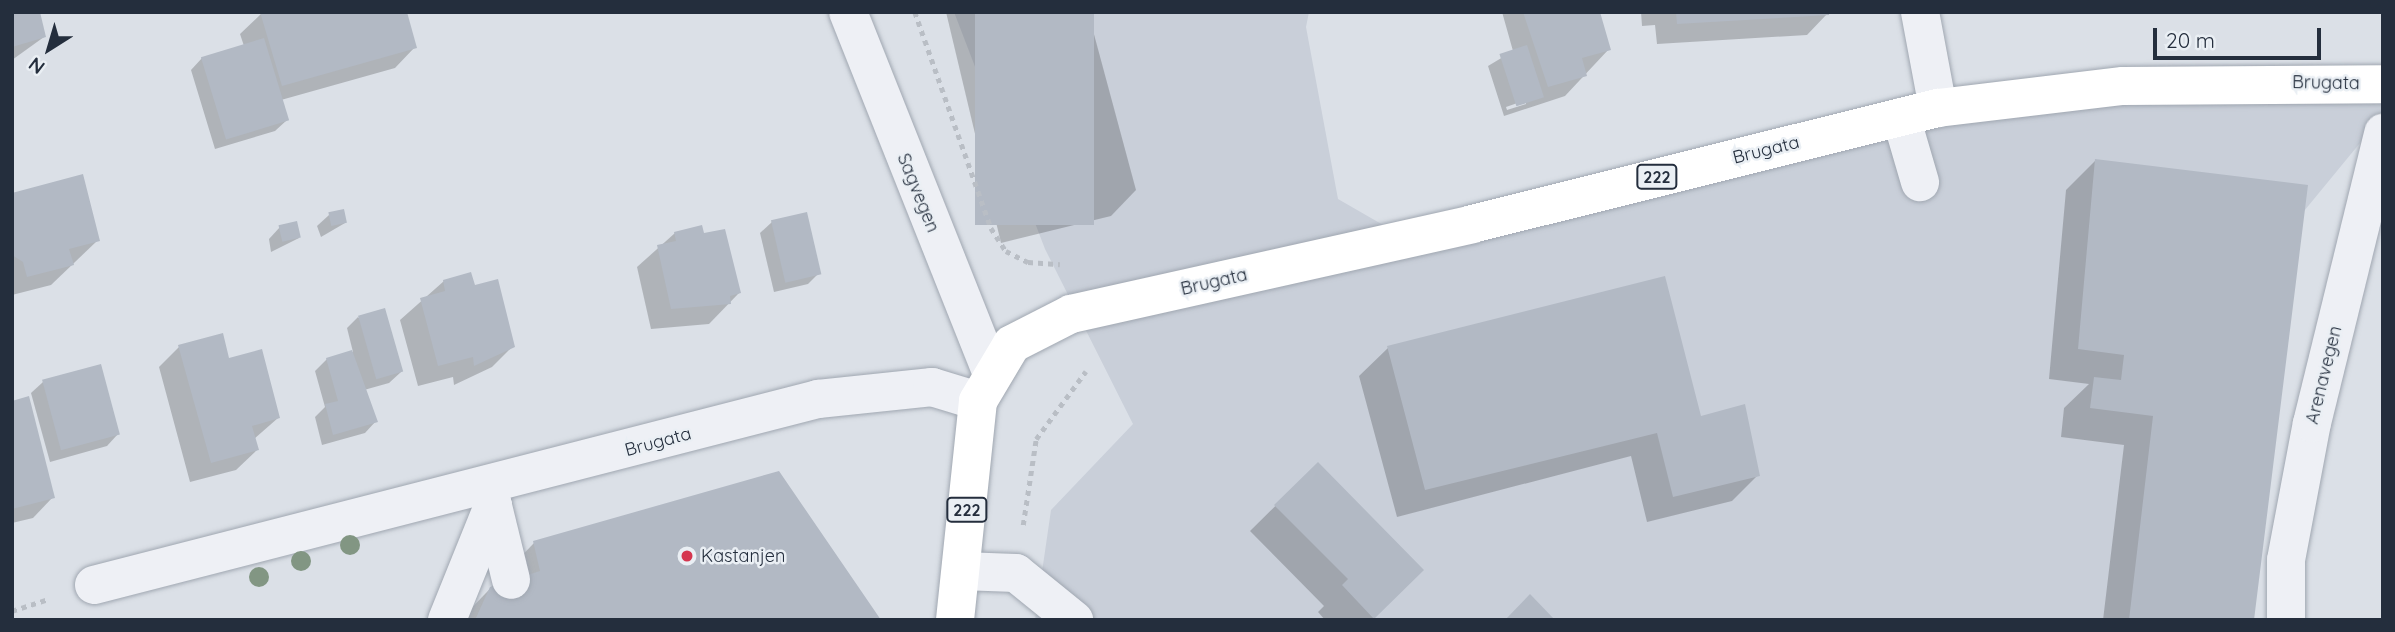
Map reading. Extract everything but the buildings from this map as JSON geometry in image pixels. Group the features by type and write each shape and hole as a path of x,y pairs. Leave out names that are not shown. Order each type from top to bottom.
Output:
{"main road":[{"name":"Brugata","path":"984,387 1012,344 1071,314 1472,224 1938,107 2123,86 2383,84"},
{"name":"222","path":"955,620 984,387"}],"street":[{"name":"Sagvegen","path":"848,12 984,387"},
{"path":"1920,12 1938,107"},
{"path":"1901,117 1920,182"},
{"name":"Arenavegen","path":"2286,620 2286,561 2312,423 2383,133"},
{"name":"Brugata","path":"94,584 491,497 818,399 932,387 984,387"},
{"path":"491,497 511,580"},
{"path":"447,620 491,497"},
{"path":"961,571 1016,573 1074,620"}],"path":[{"path":"915,12 991,229 1006,251 1028,262 1060,264"},
{"path":"1016,573 1036,439 1086,371"}],"shaded area":[{"path":"954,12 1309,12 1306,27 1338,199 1397,233 1856,112 2383,86 2383,115 2268,255 2229,620 1035,620 1051,510 1133,424 1045,249"}],"place":[{"name":"Kastanjen","path":"687,556"}]}
